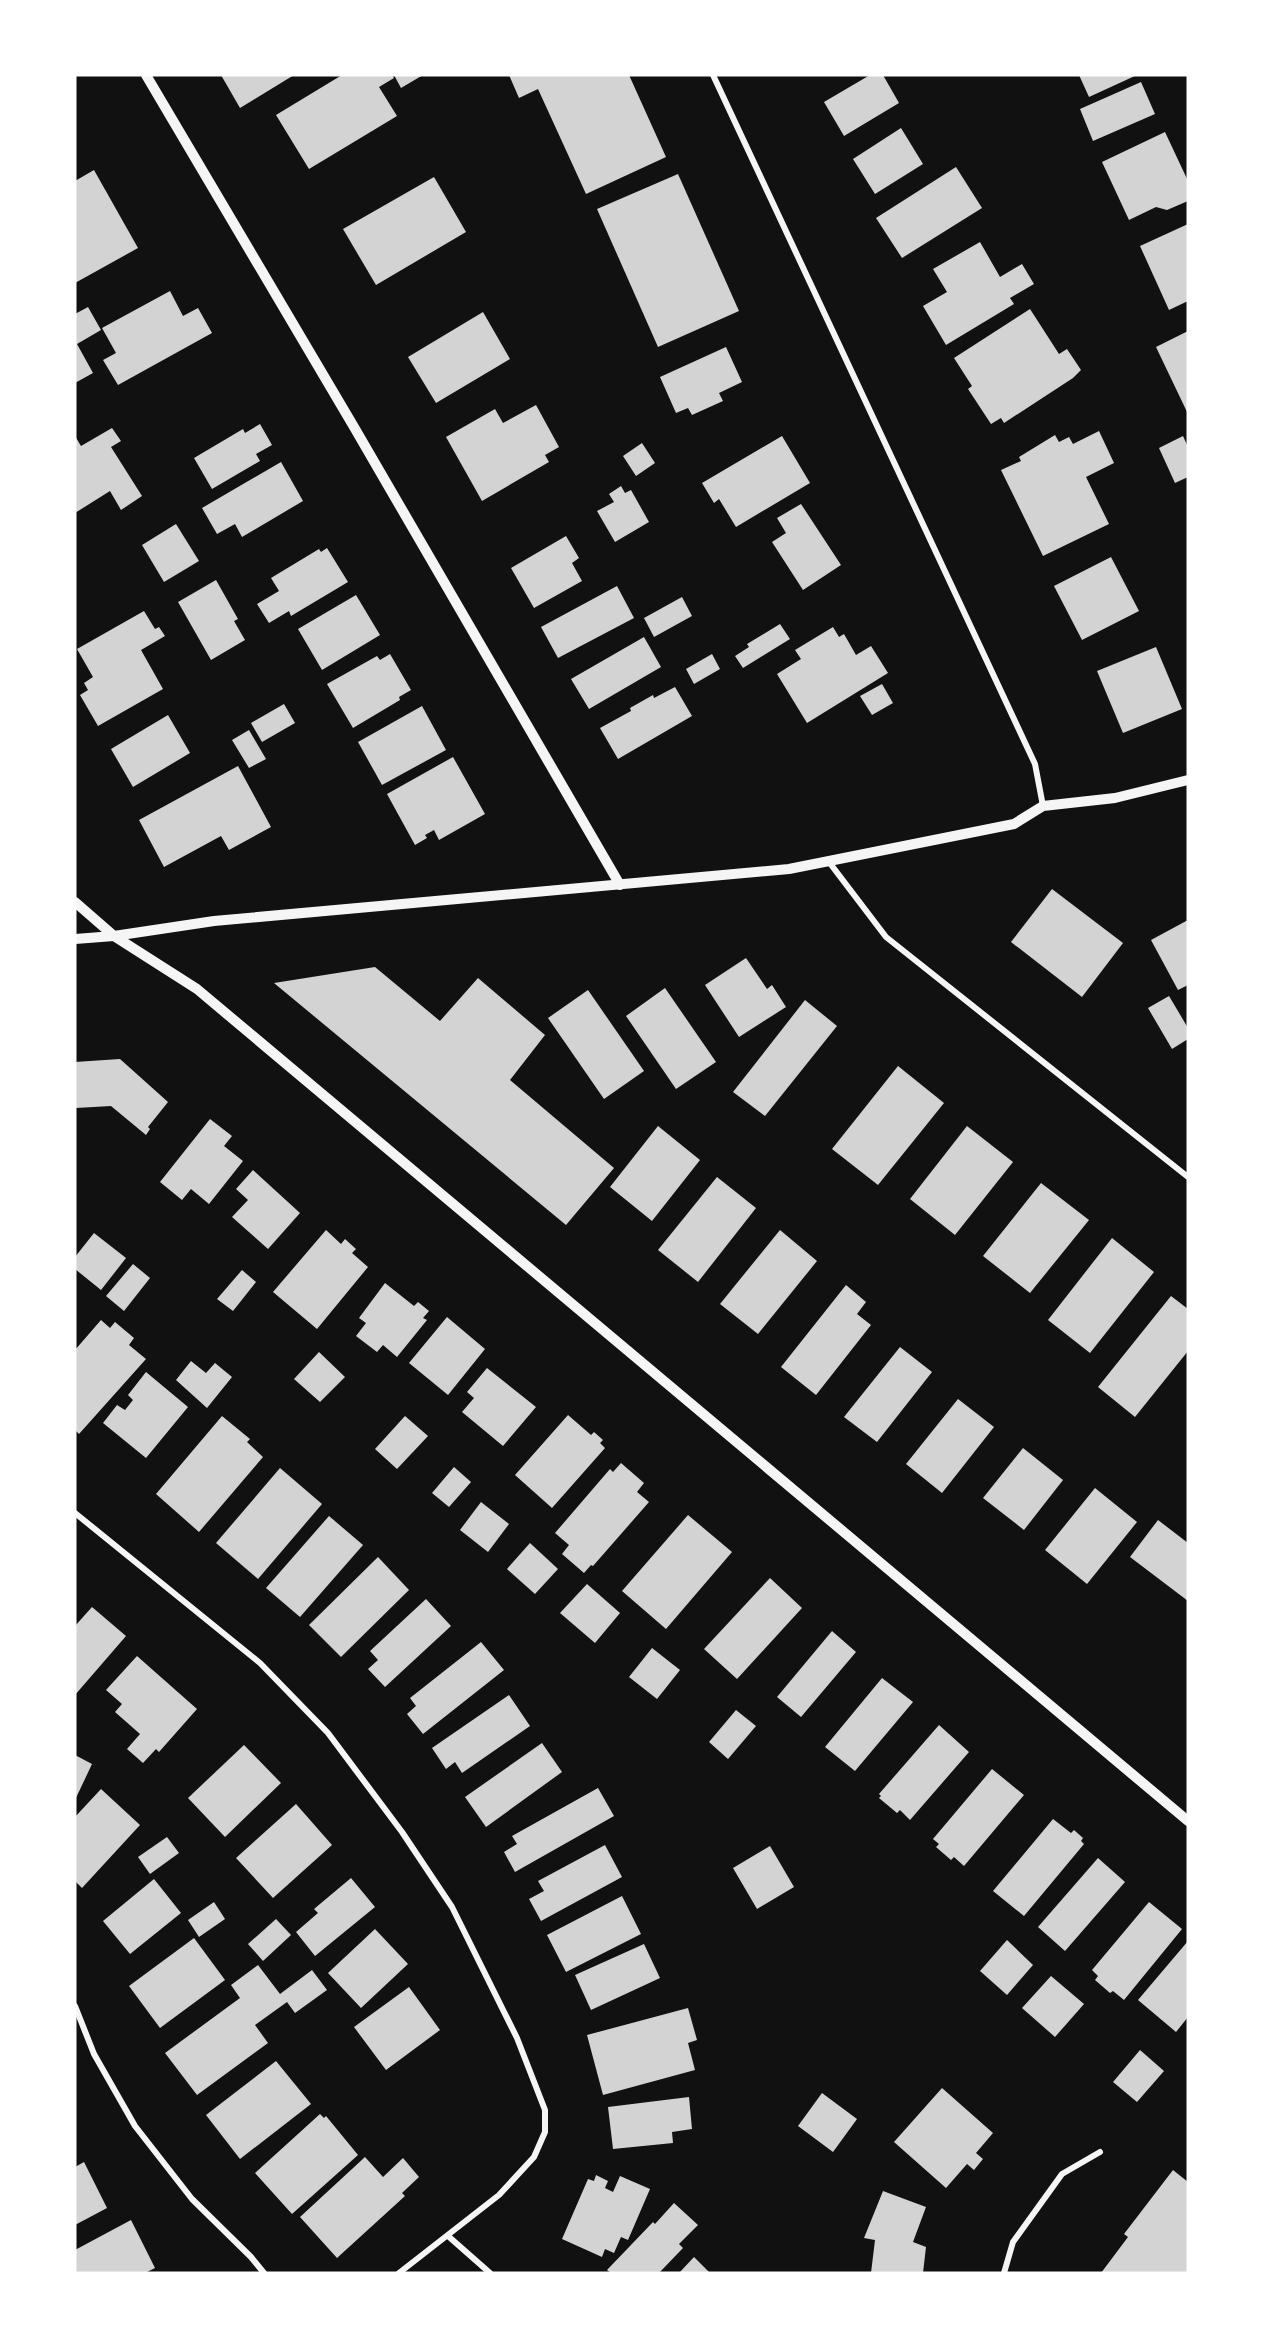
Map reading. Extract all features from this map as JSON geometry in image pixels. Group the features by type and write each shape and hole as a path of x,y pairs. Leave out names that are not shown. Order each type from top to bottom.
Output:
{"street":[{"path":"146,75 620,885"},
{"path":"713,75 1035,764 1043,806"},
{"path":"75,939 114,936 214,921 789,869 1014,824 1043,806 1115,798 1188,780"},
{"path":"829,862 886,937 1188,1177"},
{"path":"75,902 114,936 197,989 1188,1821"},
{"path":"75,1513 260,1664 328,1733 402,1832 452,1907 521,2047 545,2110 545,2132 534,2157 499,2195 399,2273"},
{"path":"75,2006 94,2054 135,2126 192,2199 251,2257 264,2273"},
{"path":"1004,2273 1013,2242 1062,2174 1100,2152"},
{"path":"448,2236 490,2273"}],"building":[{"path":"221,75 294,75 240,108"},
{"path":"342,75 392,75 394,78 379,87 397,116 309,169 276,115"},
{"path":"394,75 423,75 401,88"},
{"path":"509,75 629,75 666,157 586,194 538,89 519,98"},
{"path":"870,75 883,75 899,103 844,136 824,102"},
{"path":"1079,75 1137,75 1089,97"},
{"path":"1141,82 1155,114 1093,141 1080,109"},
{"path":"901,128 923,164 875,194 853,159"},
{"path":"1165,132 1188,181 1188,201 1167,210 1156,207 1129,220 1102,162"},
{"path":"956,167 982,208 902,258 876,218"},
{"path":"94,170 138,248 75,283 75,181"},
{"path":"678,174 739,311 658,347 597,209"},
{"path":"434,177 466,232 376,285 343,229"},
{"path":"1188,224 1188,301 1169,310 1140,246"},
{"path":"980,242 1000,277 1022,264 1034,284 1010,298 1014,304 946,345 923,306 947,292 933,269"},
{"path":"170,291 183,316 198,308 212,333 118,385 103,360 116,353 102,328"},
{"path":"88,307 101,330 77,344 93,373 75,383 75,314"},
{"path":"1030,309 1059,354 1067,349 1081,370 1073,378 1004,423 1001,418 991,424 968,389 972,386 954,358"},
{"path":"483,312 510,359 436,403 408,357"},
{"path":"1188,331 1188,414 1156,347"},
{"path":"726,347 742,382 719,393 723,401 692,415 688,408 676,413 660,377"},
{"path":"536,405 559,447 545,455 549,462 482,501 446,437 495,409 503,423"},
{"path":"260,424 272,445 256,454 260,461 212,489 194,458 243,429 245,433"},
{"path":"112,428 121,441 111,447 142,496 121,510 110,491 75,513 75,436 81,446"},
{"path":"1099,431 1114,463 1086,477 1109,524 1043,556 1001,470 1021,461 1019,457 1055,435 1059,442 1069,437 1073,444"},
{"path":"782,436 810,483 736,527 719,499 714,503 702,483"},
{"path":"1183,436 1188,447 1188,477 1175,483 1159,448"},
{"path":"642,443 655,463 636,476 623,456"},
{"path":"281,462 303,501 242,537 235,524 217,534 202,508"},
{"path":"621,486 625,493 631,490 649,522 615,542 597,511 614,502 609,494"},
{"path":"801,504 841,565 803,590 772,542 786,533 777,518"},
{"path":"176,524 199,561 164,582 142,545"},
{"path":"566,536 579,558 572,563 582,581 534,608 511,568"},
{"path":"327,548 348,582 291,616 289,611 269,623 257,604 279,591 271,578 319,549 321,552"},
{"path":"1111,557 1139,611 1082,640 1054,586"},
{"path":"216,580 238,619 234,621 245,640 211,660 178,602"},
{"path":"617,586 634,618 558,658 541,627"},
{"path":"356,595 380,635 322,670 298,629"},
{"path":"682,597 692,616 654,637 644,618"},
{"path":"144,611 155,629 159,627 165,636 141,650 163,689 98,726 80,695 88,690 84,683 93,677 77,649"},
{"path":"780,624 790,639 743,668 735,656 749,647 747,644"},
{"path":"833,627 839,637 844,634 856,655 871,646 888,673 807,723 777,674 801,659 795,650"},
{"path":"644,637 661,667 589,709 571,679"},
{"path":"1156,647 1182,709 1123,733 1097,671"},
{"path":"390,654 411,690 399,697 400,700 353,728 327,684 377,656 380,660"},
{"path":"712,654 720,669 694,684 686,669"},
{"path":"882,684 893,703 872,715 860,696"},
{"path":"675,687 692,716 618,759 600,728 631,711 630,708 653,695 654,698"},
{"path":"284,704 295,723 262,742 251,723"},
{"path":"422,706 446,750 382,785 358,742"},
{"path":"168,715 190,753 133,787 111,749"},
{"path":"249,730 266,759 249,768 232,740"},
{"path":"453,757 485,814 439,840 434,830 425,835 427,838 415,845 387,794"},
{"path":"238,766 271,827 229,850 221,836 164,867 139,820"},
{"path":"1052,889 1123,943 1082,997 1011,942"},
{"path":"1188,920 1188,985 1178,990 1151,940"},
{"path":"746,958 767,989 772,985 786,1007 739,1037 705,985"},
{"path":"375,967 440,1021 478,978 545,1035 510,1080 614,1168 566,1225 274,983"},
{"path":"665,988 716,1062 676,1089 626,1016"},
{"path":"588,990 644,1071 604,1099 548,1018"},
{"path":"1169,996 1188,1028 1188,1039 1172,1049 1148,1008"},
{"path":"805,1000 837,1026 765,1116 733,1092"},
{"path":"120,1059 168,1102 148,1127 150,1129 146,1135 111,1106 76,1108 75,1062"},
{"path":"898,1066 944,1103 878,1185 832,1149"},
{"path":"210,1119 232,1136 224,1146 243,1161 209,1204 191,1189 182,1200 160,1182"},
{"path":"658,1126 700,1160 652,1221 610,1187"},
{"path":"967,1126 1013,1162 955,1235 910,1199"},
{"path":"253,1170 300,1213 268,1249 232,1217 248,1200 236,1189"},
{"path":"717,1177 756,1208 698,1282 658,1250"},
{"path":"1041,1183 1089,1220 1030,1293 983,1256"},
{"path":"326,1230 341,1244 345,1239 356,1249 352,1253 368,1267 317,1329 273,1292"},
{"path":"780,1230 817,1261 758,1334 720,1304"},
{"path":"94,1233 126,1258 101,1290 75,1269 75,1257"},
{"path":"1112,1238 1154,1272 1090,1353 1048,1320"},
{"path":"133,1264 150,1278 124,1311 106,1296"},
{"path":"242,1270 256,1282 233,1311 217,1299"},
{"path":"385,1283 414,1306 418,1302 429,1311 423,1318 427,1320 397,1357 383,1345 377,1352 356,1336 366,1323 359,1318"},
{"path":"846,1285 866,1302 857,1314 871,1325 816,1395 781,1367"},
{"path":"1171,1296 1188,1309 1188,1351 1135,1417 1098,1387"},
{"path":"447,1317 485,1349 448,1395 409,1363"},
{"path":"101,1320 110,1328 115,1322 134,1338 129,1345 146,1359 79,1434 75,1430 75,1350"},
{"path":"900,1347 932,1372 877,1442 844,1417"},
{"path":"319,1352 345,1377 320,1402 294,1379"},
{"path":"191,1361 206,1373 215,1363 232,1377 207,1408 176,1380"},
{"path":"487,1368 536,1407 503,1446 462,1412 474,1398 467,1392"},
{"path":"146,1372 188,1407 146,1458 103,1423 117,1405 125,1410 133,1400 128,1395"},
{"path":"958,1399 994,1427 942,1493 906,1464"},
{"path":"568,1415 591,1435 594,1432 603,1440 600,1443 605,1448 552,1508 515,1475"},
{"path":"222,1416 250,1439 247,1442 263,1457 199,1532 156,1494"},
{"path":"405,1416 428,1436 397,1469 375,1449"},
{"path":"1023,1448 1063,1480 1024,1530 983,1498"},
{"path":"621,1463 644,1483 637,1492 649,1502 593,1566 591,1565 584,1573 562,1554 569,1545 555,1533 610,1469 613,1472"},
{"path":"454,1467 471,1482 449,1507 432,1493"},
{"path":"280,1468 322,1504 258,1579 216,1543"},
{"path":"1095,1488 1137,1522 1087,1584 1045,1550"},
{"path":"481,1502 509,1524 488,1552 460,1530"},
{"path":"688,1515 732,1552 666,1629 622,1591"},
{"path":"329,1516 363,1545 300,1617 266,1588"},
{"path":"1158,1520 1188,1543 1188,1601 1130,1557"},
{"path":"530,1543 558,1569 535,1594 507,1569"},
{"path":"378,1557 409,1590 341,1657 309,1625"},
{"path":"770,1578 802,1608 737,1679 704,1649"},
{"path":"587,1584 620,1613 595,1643 560,1613"},
{"path":"426,1599 451,1626 385,1687 368,1669 378,1660 370,1651"},
{"path":"92,1607 126,1636 75,1695 75,1626"},
{"path":"832,1631 856,1652 801,1717 777,1697"},
{"path":"481,1642 504,1670 423,1734 407,1714 416,1706 410,1698"},
{"path":"652,1648 680,1670 657,1699 629,1677"},
{"path":"137,1656 197,1709 159,1752 156,1749 143,1763 127,1749 140,1734 115,1712 122,1704 106,1690"},
{"path":"882,1678 913,1702 855,1771 825,1747"},
{"path":"509,1695 530,1726 462,1773 455,1762 446,1769 432,1748"},
{"path":"736,1710 756,1726 728,1759 709,1742"},
{"path":"939,1725 969,1752 910,1820 900,1810 897,1813 879,1798 881,1796 879,1794"},
{"path":"542,1743 562,1772 486,1827 465,1797"},
{"path":"244,1745 281,1783 225,1837 188,1798"},
{"path":"75,1755 92,1764 75,1800"},
{"path":"992,1769 1024,1795 964,1866 954,1857 951,1860 936,1847 939,1844 933,1839"},
{"path":"598,1788 614,1816 515,1872 504,1852 517,1844 512,1836"},
{"path":"101,1789 140,1825 82,1888 75,1881 75,1817"},
{"path":"296,1804 332,1845 273,1898 236,1858"},
{"path":"1053,1819 1071,1833 1074,1830 1083,1838 1081,1841 1084,1844 1024,1916 993,1891"},
{"path":"167,1837 179,1853 150,1874 138,1857"},
{"path":"605,1845 622,1877 541,1921 529,1899 544,1891 538,1881"},
{"path":"770,1846 794,1887 757,1909 733,1868"},
{"path":"1098,1858 1125,1882 1065,1951 1038,1927"},
{"path":"351,1878 375,1907 315,1956 296,1932 318,1913 314,1909"},
{"path":"154,1879 181,1913 130,1954 103,1921"},
{"path":"622,1896 641,1934 566,1972 547,1935"},
{"path":"214,1902 225,1919 199,1937 188,1920"},
{"path":"1149,1902 1182,1929 1124,2000 1113,1991 1110,1993 1095,1980 1098,1976 1092,1970"},
{"path":"276,1919 291,1935 263,1961 248,1944"},
{"path":"375,1929 408,1964 361,2008 328,1973"},
{"path":"194,1938 225,1980 160,2028 129,1986"},
{"path":"1007,1940 1033,1965 1007,1995 980,1971"},
{"path":"1188,1941 1188,2017 1176,2032 1138,2000"},
{"path":"644,1944 660,1978 591,2010 575,1975"},
{"path":"258,1965 280,1994 312,1970 327,1990 295,2013 287,2002 255,2025 268,2043 197,2095 165,2053 240,1998 231,1985"},
{"path":"1051,1976 1084,2004 1055,2037 1022,2008"},
{"path":"409,1987 440,2030 386,2070 354,2027"},
{"path":"688,2008 697,2040 688,2043 695,2070 603,2095 587,2035"},
{"path":"1140,2050 1164,2071 1137,2102 1113,2082"},
{"path":"276,2061 311,2104 240,2159 206,2115"},
{"path":"942,2088 993,2133 976,2153 983,2159 974,2170 967,2164 946,2188 894,2142"},
{"path":"822,2093 857,2119 833,2152 798,2126"},
{"path":"689,2097 692,2129 672,2132 673,2143 613,2149 608,2107"},
{"path":"320,2114 324,2118 326,2116 358,2155 292,2214 255,2173"},
{"path":"365,2157 383,2177 403,2158 419,2177 402,2193 405,2196 337,2258 300,2217"},
{"path":"84,2162 107,2208 75,2225 75,2167"},
{"path":"1173,2170 1188,2182 1188,2270 1186,2273 1101,2273 1128,2237 1124,2234"},
{"path":"596,2175 608,2181 605,2188 613,2192 620,2176 650,2189 628,2240 621,2237 614,2253 605,2249 602,2257 562,2239 588,2179 594,2181"},
{"path":"883,2191 926,2207 913,2242 926,2247 923,2273 871,2273 875,2240 864,2238"},
{"path":"674,2203 698,2225 679,2244 683,2248 659,2273 611,2273 607,2270 653,2222 655,2224"},
{"path":"131,2220 155,2268 145,2273 75,2273 75,2250"},
{"path":"694,2257 710,2273 679,2273"}]}
